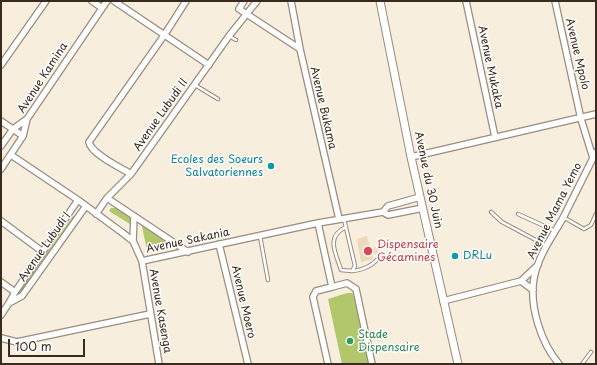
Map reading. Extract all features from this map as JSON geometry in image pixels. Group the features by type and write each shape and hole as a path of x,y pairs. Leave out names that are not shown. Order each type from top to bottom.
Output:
{"street":[{"path":"1,65 46,1"},
{"path":"92,1 102,8"},
{"name":"Avenue Kamina","path":"1,169 23,136 27,119 107,1"},
{"path":"114,1 209,65"},
{"path":"131,174 98,154 89,142 165,34 186,1"},
{"path":"238,24 239,9 244,1"},
{"name":"Avenue Lubudi II","path":"96,214 107,198 131,174 229,36 257,1"},
{"name":"Avenue Bukama","path":"290,1 300,49 341,218"},
{"name":"Avenue du 30 Juin","path":"380,1 411,156 458,364"},
{"name":"Avenue Mukaka","path":"466,1 495,136"},
{"name":"Avenue Mpolo","path":"555,1 581,119 595,155"},
{"path":"239,9 300,49"},
{"path":"411,156 495,136 581,119 596,114"},
{"path":"1,146 13,129 27,119"},
{"path":"1,121 23,136"},
{"name":"Avenue Sakania","path":"11,155 78,200 133,241 142,261 341,218 382,212"},
{"name":"Avenue Mama Yemo","path":"559,364 551,354 541,331 534,306 534,279 538,264 546,246 563,217 595,155"},
{"path":"420,197 388,206 382,212 388,215 423,208"},
{"path":"107,198 188,252"},
{"path":"9,303 78,200"},
{"name":"Avenue Lubudi I","path":"1,315 9,303 22,296 86,206"},
{"path":"133,241 134,216"},
{"path":"1,221 42,252"},
{"path":"318,223 332,286"},
{"name":"Avenue Moero","path":"219,244 248,364"},
{"name":"Avenue Kasenga","path":"142,261 159,364"},
{"path":"443,301 521,281 538,264"},
{"path":"521,281 533,290"},
{"path":"1,282 15,292"},
{"path":"328,364 313,297 316,291 347,283 356,289 372,364"},
{"path":"1,338 17,342 150,314"}],"lane":[{"path":"229,36 236,40"},
{"path":"195,84 218,99"},
{"path":"491,212 502,222 546,246"},
{"path":"518,214 555,231"},
{"path":"563,217 584,229 591,225 596,214"},
{"path":"341,218 346,227 354,263 352,271"},
{"path":"346,227 336,234 333,242 341,270 352,271 370,266 376,262 380,255"},
{"path":"260,236 268,280"},
{"path":"582,364 591,352"}],"shaded area":[{"name":"Dispensaire Gécamines","path":"367,236 370,248 377,247 378,253 372,254 373,259 361,262 357,239"}],"green space":[{"path":"111,208 117,208 128,213 133,226 109,211"},
{"path":"73,216 76,219 24,292 21,289"},
{"path":"141,222 174,245 147,250"},
{"name":"Stade Dispensaire","path":"347,293 352,293 355,298 369,364 342,364 328,299"}],"place":[{"name":"Ecoles des Soeurs Salvatoriennes","path":"271,166"},
{"name":"Dispensaire Gécamines","path":"368,251"},
{"name":"DRLu","path":"455,256"},
{"name":"Stade Dispensaire","path":"350,341"}]}
